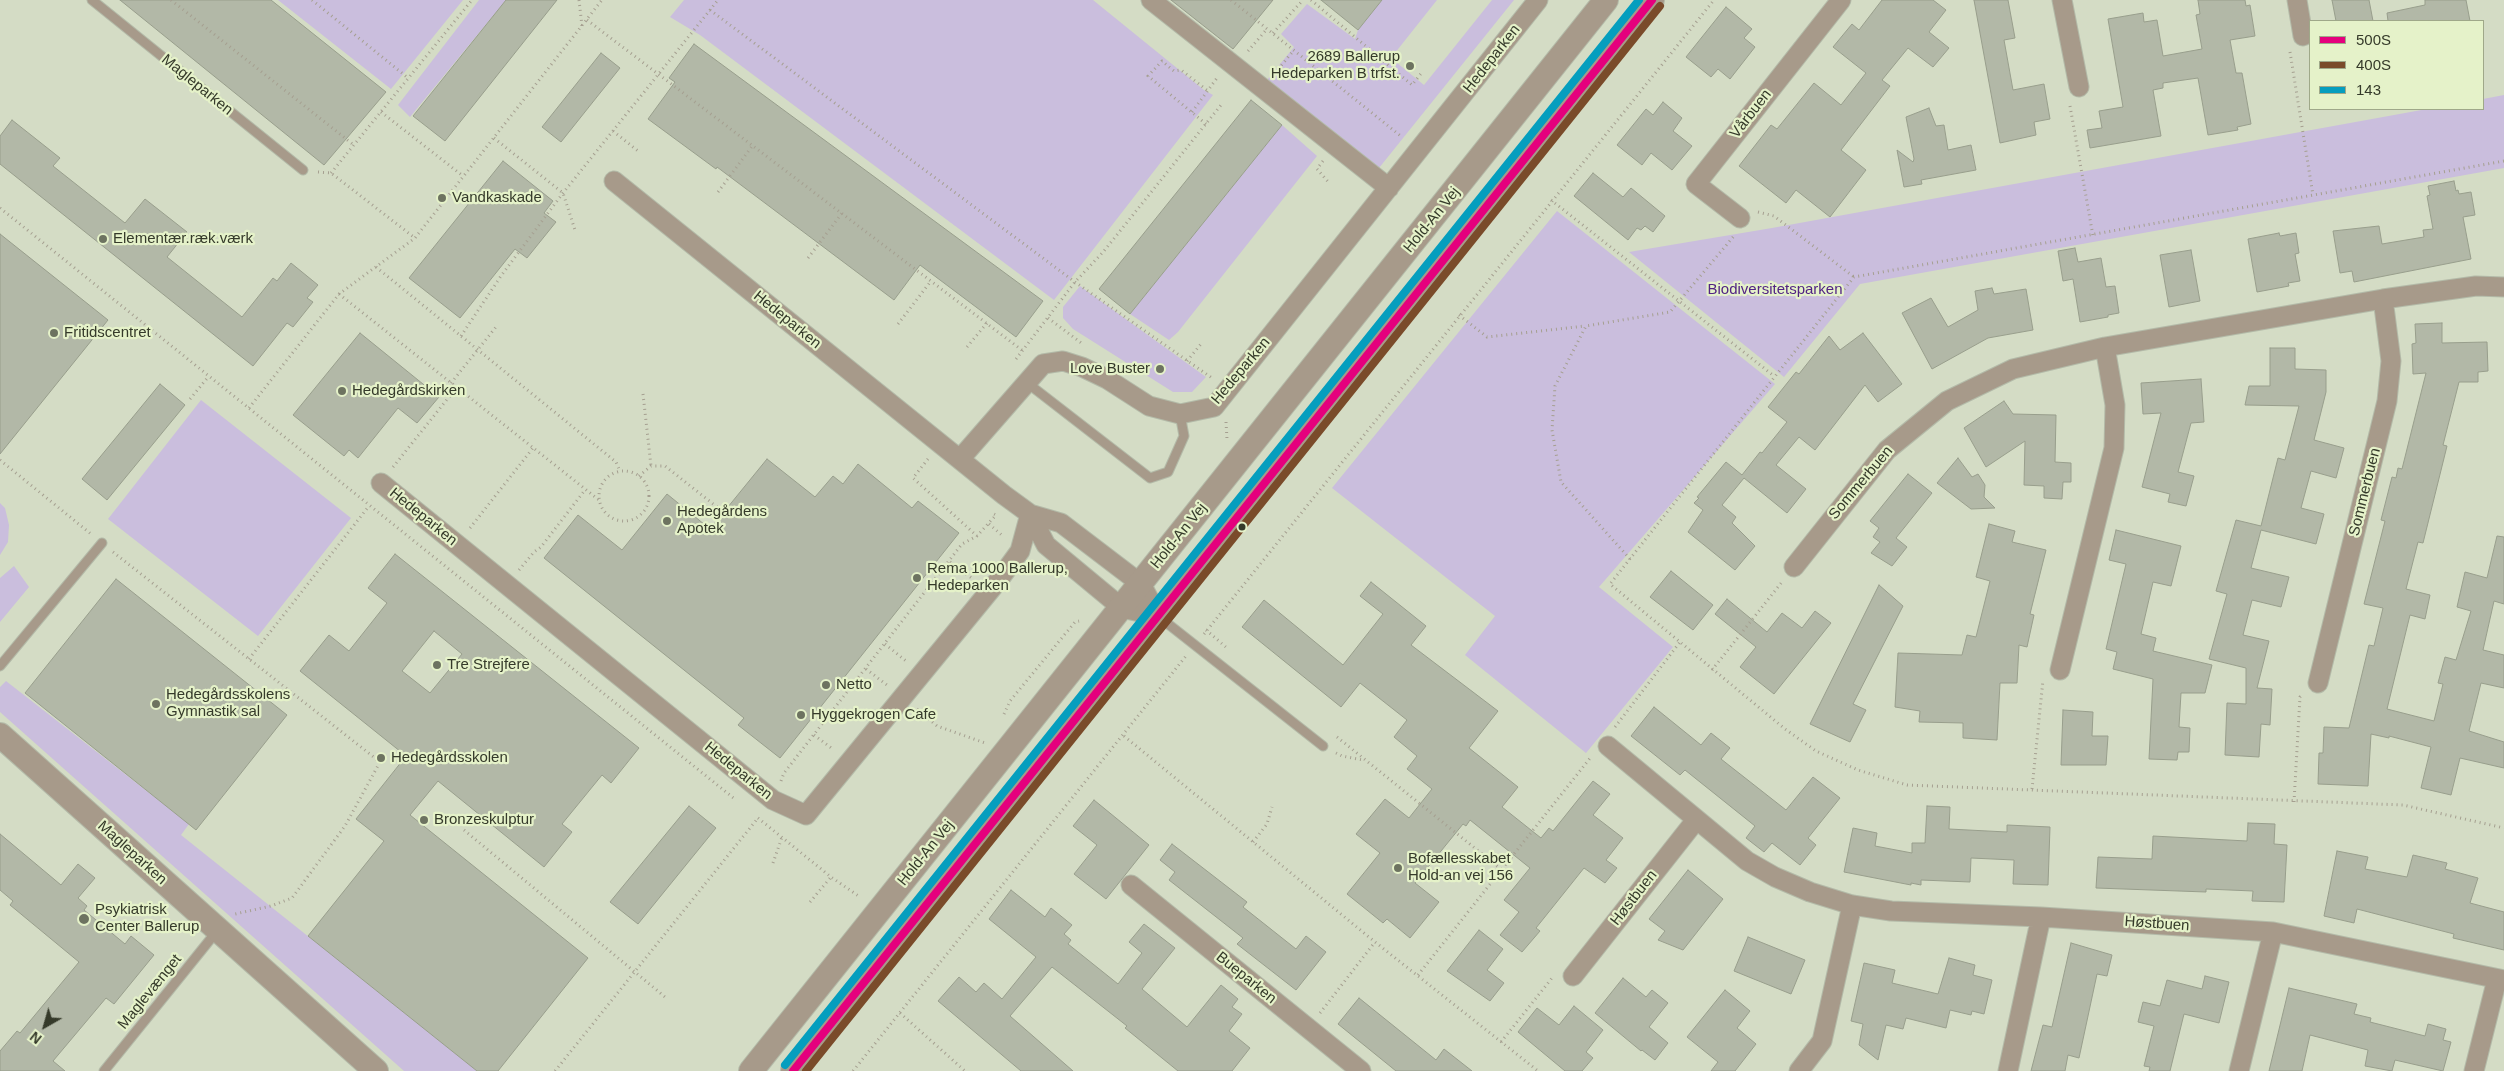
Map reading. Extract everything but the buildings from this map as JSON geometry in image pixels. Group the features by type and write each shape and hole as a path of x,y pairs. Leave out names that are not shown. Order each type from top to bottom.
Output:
{"street":[{"path":"1152,0 1235,68 1389,188"},
{"name":"Hedeparken","path":"960,459 1043,364 1063,360 1107,379 1149,406 1180,414 1214,407 1538,0"},
{"name":"Hold-An Vej","path":"751,1071 1606,0"},
{"path":"793,1071 1652,0"},
{"name":"Vårbuen","path":"1740,218 1696,184 1841,0"},
{"path":"2062,0 2078,87"},
{"path":"2297,0 2303,36"},
{"name":"Hedeparken","path":"614,181 1030,514 1062,523 1141,584 1158,616"},
{"name":"Sommerbuen","path":"1794,566 1887,450 1947,401 2013,369 2105,347 2383,299 2476,286 2504,287"},
{"name":"Sommerbuen","path":"2318,684 2387,401 2391,361 2383,299"},
{"path":"2060,670 2114,448 2116,405 2105,347"},
{"name":"Hedeparken","path":"381,482 773,800 806,815 1001,577 1020,551 1030,514"},
{"name":"Hedeparken","path":"1030,514 1046,545 1122,608 1158,616"},
{"name":"Magleparken","path":"0,735 376,1071"},
{"name":"Høstbuen","path":"1609,740 1696,820 1747,861 1775,877 1810,892 1852,905 1891,911 2040,916 2273,932 2500,980 2474,1071"},
{"name":"Høstbuen","path":"1572,976 1696,820"},
{"name":"Bueparken","path":"1131,886 1361,1071"},
{"path":"1799,1071 1822,1041 1852,905"},
{"path":"2008,1071 2040,916"},
{"path":"2239,1071 2273,932"}],"lane":[{"name":"Magleparken","path":"92,0 302,170"},
{"path":"1026,382 1150,478 1168,472 1184,436 1180,414"},
{"path":"0,666 102,543"},
{"path":"1158,616 1323,746"},
{"name":"Maglevænget","path":"104,1071 218,930"}],"path":[{"path":"171,0 355,146"},
{"path":"312,0 408,78"},
{"path":"331,173 355,146 472,0"},
{"path":"579,0 582,26"},
{"path":"249,408 339,294 415,238 602,0"},
{"path":"461,336 501,276 563,193 718,0"},
{"path":"1231,0 1420,150"},
{"path":"1273,33 1303,0"},
{"path":"1311,0 1412,85 1423,71"},
{"path":"853,1071 1124,736 1206,630 1551,200 1714,0"},
{"path":"710,10 1075,282 1214,380 1210,385"},
{"path":"587,20 1023,351"},
{"path":"1235,68 1267,29"},
{"path":"2303,36 2290,49 2313,195"},
{"path":"1262,88 1294,50"},
{"path":"1192,112 1206,93 1181,70 1174,71 1162,61 1148,76 1206,124"},
{"path":"2078,87 2069,99 2093,236"},
{"path":"1011,366 1075,282 1104,252 1221,105"},
{"path":"381,112 464,176"},
{"path":"613,131 638,151"},
{"path":"494,138 563,193 574,230"},
{"path":"718,192 753,145"},
{"path":"2504,161 2093,236 1854,277 1610,584 1712,670 1816,752 1858,770 1908,785 2032,788 2403,806 2504,828"},
{"path":"1320,165 1318,169 1330,184"},
{"path":"302,170 331,173 415,238"},
{"path":"1551,200 1774,376"},
{"path":"0,208 743,805"},
{"path":"1459,315 1487,337 1586,326 1670,312 1736,234 1740,218 1760,212 1774,216 1854,277"},
{"path":"808,258 842,213"},
{"path":"376,267 616,462 620,471"},
{"path":"898,324 931,281"},
{"path":"339,294 599,500"},
{"path":"1048,318 1089,348"},
{"path":"967,347 987,323"},
{"path":"1586,326 1555,386 1552,430 1561,482 1630,559"},
{"path":"451,383 496,327"},
{"path":"1188,361 1201,344"},
{"path":"190,399 209,376"},
{"path":"360,498 381,482 456,387"},
{"path":"643,394 651,466"},
{"path":"457,544 533,448"},
{"path":"0,460 102,543 380,762 345,826 292,898 271,906 229,916 218,930"},
{"path":"927,460 912,478 977,536"},
{"path":"639,476 651,466 665,466 717,507"},
{"path":"620,471 630,472 639,476 649,492 648,502 644,511 637,518 628,522 609,517 602,510 599,500 599,490 603,481 610,475 620,471"},
{"path":"528,559 541,547 585,490"},
{"path":"249,659 369,506"},
{"path":"555,1071 773,800 784,773 950,562 962,544 977,536 988,524"},
{"path":"950,562 969,576"},
{"path":"1712,670 1794,566"},
{"path":"1206,630 1229,649"},
{"path":"1609,740 1680,642"},
{"path":"885,644 902,657"},
{"path":"2032,788 2042,680 2060,670"},
{"path":"2294,802 2300,697 2318,684"},
{"path":"953,733 989,745"},
{"path":"1334,735 1502,870"},
{"path":"1124,736 1376,942 1538,1071"},
{"path":"1323,746 1342,756 1364,760"},
{"path":"1418,975 1592,756"},
{"path":"1253,842 1267,824 1272,807"},
{"path":"750,812 831,877 880,910"},
{"path":"464,830 665,997"},
{"path":"773,863 782,837"},
{"path":"810,902 831,877"},
{"path":"1308,1028 1376,942"},
{"path":"1501,1042 1559,970 1572,976"},
{"path":"900,1012 965,1071"}],"green space":[{"path":"278,0 463,0 391,89"},
{"path":"479,0 506,0 410,117 398,105"},
{"path":"684,0 1093,0 1204,90 1213,95 1054,300 700,35 670,17"},
{"path":"1382,0 1437,0 1391,58 1424,85 1492,0 1514,0 1379,168 1267,80 1294,47 1281,34 1307,4 1355,39 1358,30"},
{"name":"Biodiversitetsparken","path":"2504,95 2504,168 1860,284 1784,377 1629,252 1772,228 2421,110 2484,110 2484,99"},
{"path":"1282,125 1317,156 1178,332 1169,340 1130,314"},
{"path":"1557,211 1775,384 1599,587 1673,647 1586,753 1465,655 1495,616 1332,488"},
{"path":"1080,286 1206,377 1192,392 1173,392 1073,329 1063,318 1063,307"},
{"path":"201,400 351,518 258,636 108,519"},
{"path":"0,503 5,508 9,525 8,542 0,555"},
{"path":"14,566 29,587 0,622 0,578"},
{"path":"6,681 189,824 181,835 477,1071 404,1071 0,712 0,687"}],"transit line":[{"name":"143","path":"785,1065 1639,0"},
{"name":"500S","path":"793,1071 1652,0"},
{"name":"400S","path":"806,1071 1660,6"}],"place":[{"name":"2689 Ballerup Hedeparken B trfst.","path":"1410,66"},
{"name":"Vandkaskade","path":"442,198"},
{"name":"Elementær.ræk.værk","path":"103,239"},
{"name":"Fritidscentret","path":"54,333"},
{"name":"Love Buster","path":"1160,369"},
{"name":"Hedegårdskirken","path":"342,391"},
{"name":"Hedegårdens Apotek","path":"667,521"},
{"name":"Rema 1000 Ballerup, Hedeparken","path":"917,578"},
{"name":"Tre Strejfere","path":"437,665"},
{"name":"Netto","path":"826,685"},
{"name":"Hedegårdsskolens Gymnastik sal","path":"156,704"},
{"name":"Hyggekrogen Cafe","path":"801,715"},
{"name":"Hedegårdsskolen","path":"381,758"},
{"name":"Bronzeskulptur","path":"424,820"},
{"name":"Bofællesskabet Hold-an vej 156","path":"1398,868"},
{"name":"Psykiatrisk Center Ballerup","path":"84,919"}]}
